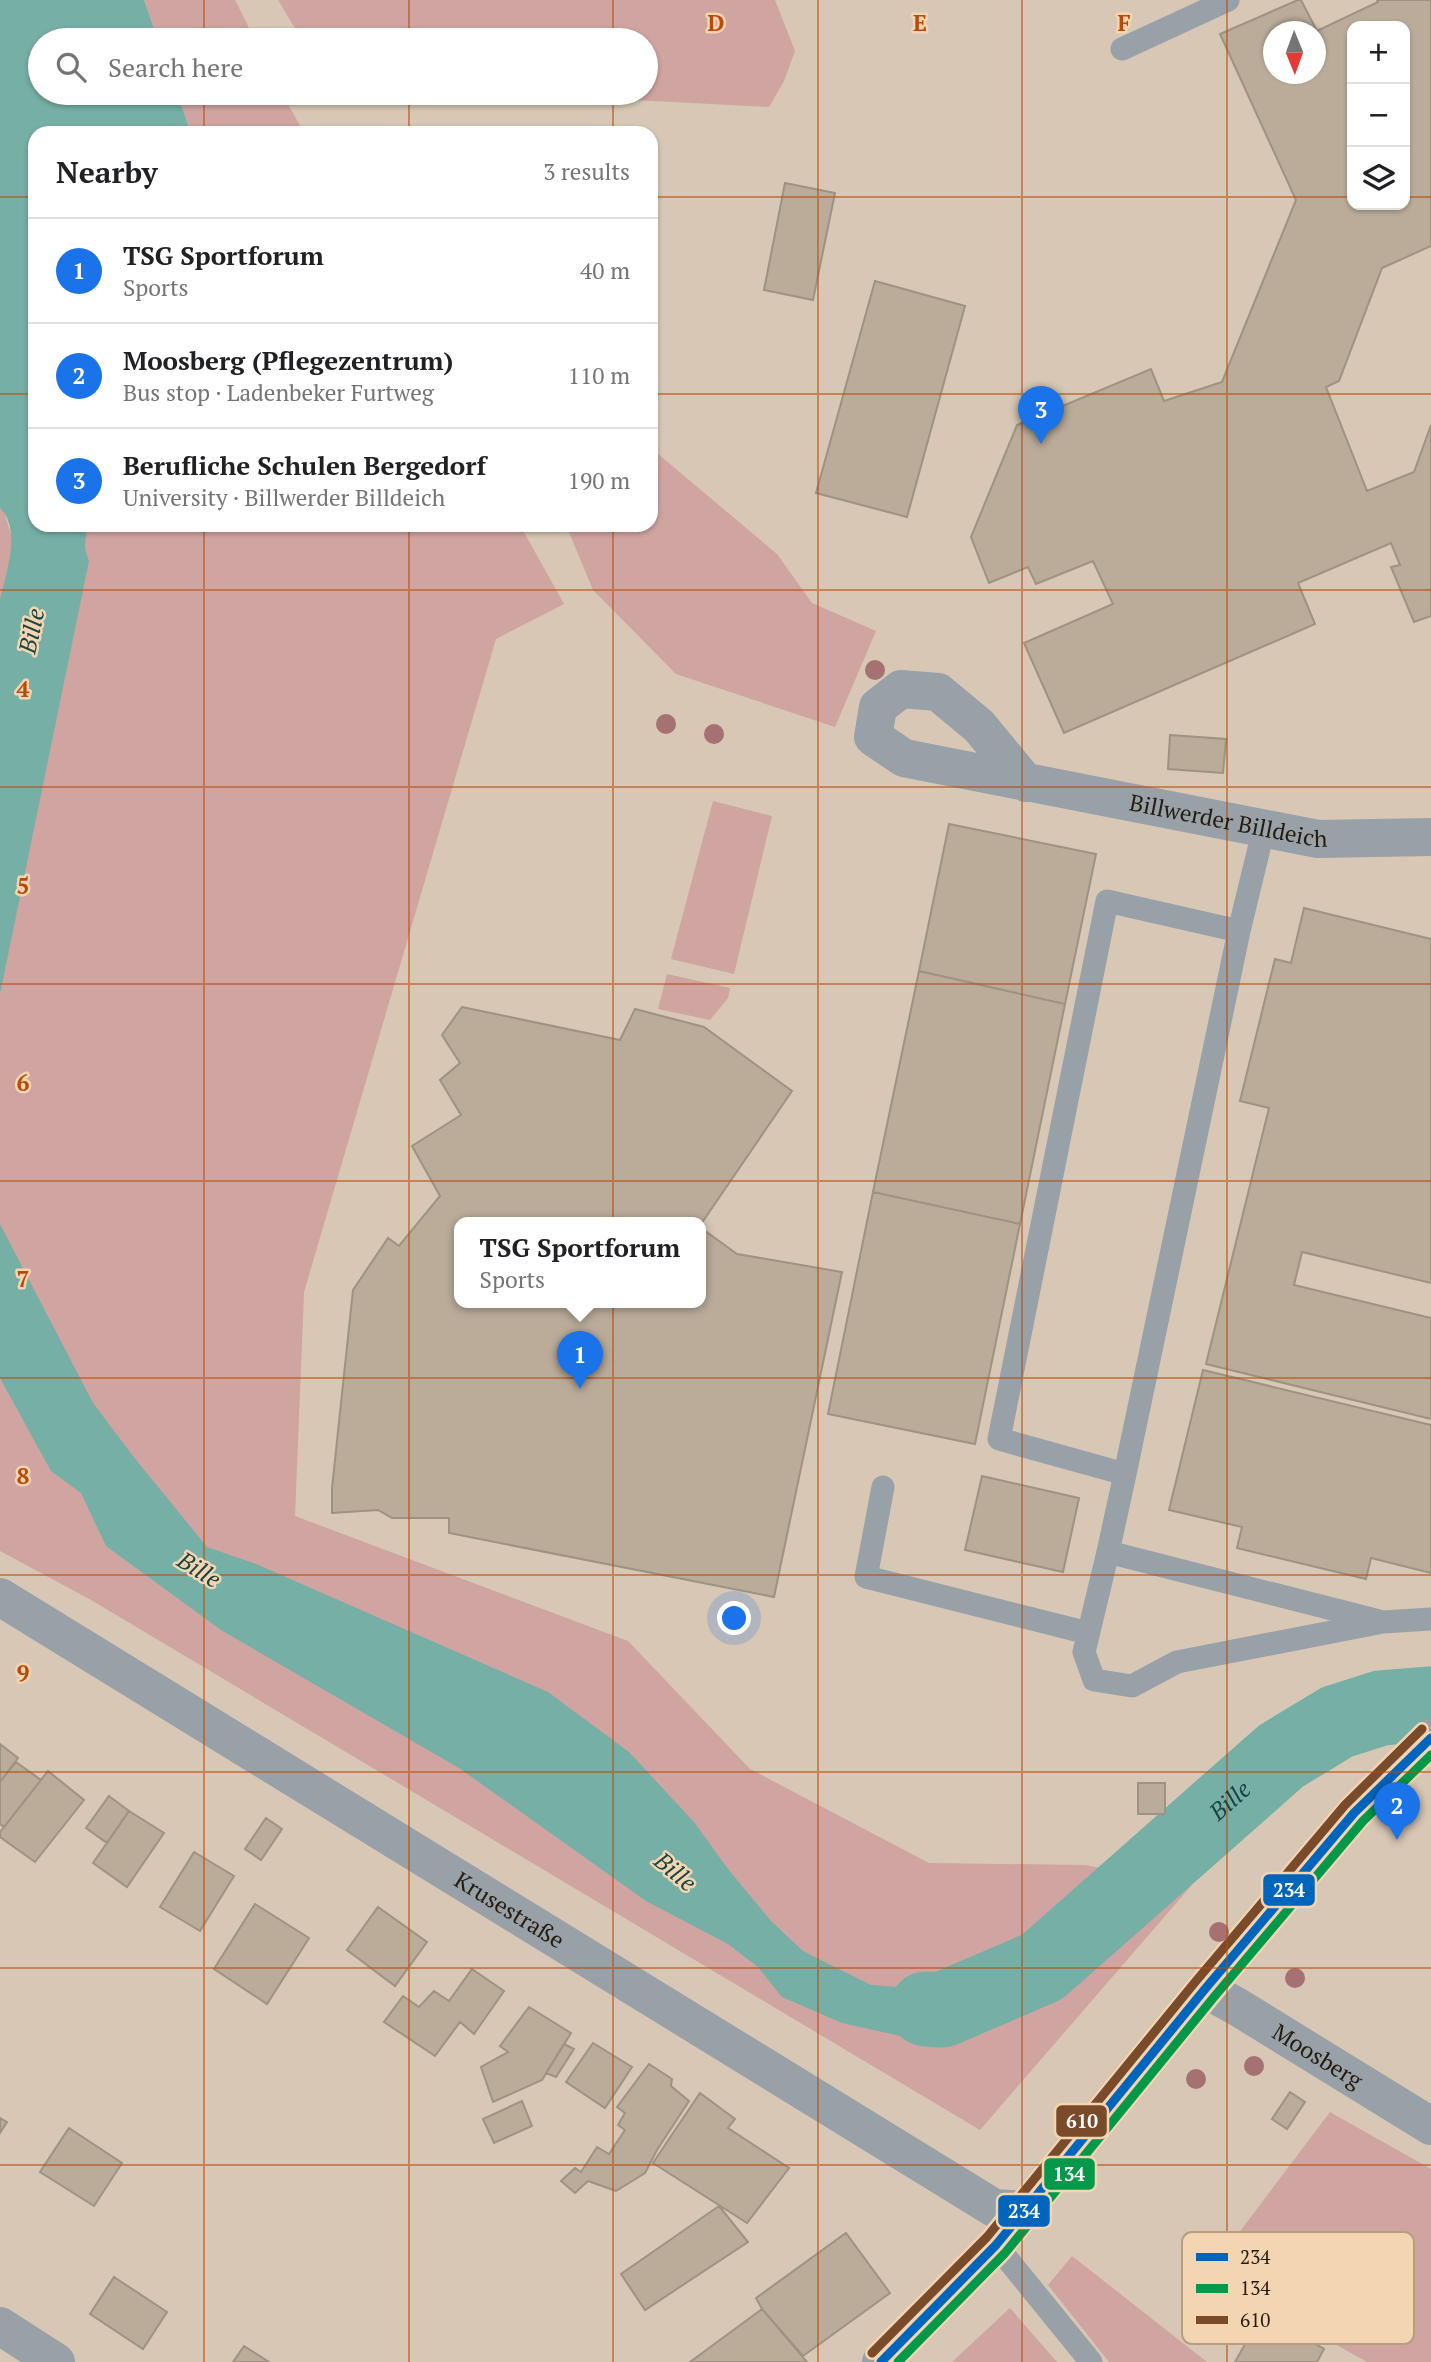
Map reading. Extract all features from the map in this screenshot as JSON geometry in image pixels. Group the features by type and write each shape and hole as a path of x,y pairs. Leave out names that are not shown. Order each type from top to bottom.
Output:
{"street":[{"name":"Billwerder Billdeich","path":"1026,783 1318,839 1431,837"},
{"name":"Krusestraße","path":"0,1597 994,2208 1024,2210"},
{"path":"881,2362 996,2245 1205,1989 1354,1813 1431,1738"},
{"name":"Moosberg","path":"1205,1989 1431,2126"},
{"path":"0,2326 56,2362"}],"lane":[{"path":"1122,49 1228,0"},
{"path":"1264,828 1239,931 1125,1474 1084,1652 1094,1680 1132,1686 1177,1662 1383,1622 1431,1619"},
{"path":"1125,1474 999,1439 1107,901 1239,931"},
{"path":"883,1487 866,1577 1088,1633"},
{"path":"1108,1552 1383,1622"},
{"path":"996,2245 1091,2362"}],"shaded area":[{"path":"144,0 235,0 249,28 154,28"},
{"path":"278,0 775,0 795,51 784,81 769,107 658,101 658,28 295,28"},
{"path":"181,105 289,105 300,126 189,126"},
{"path":"658,454 777,554 812,603 876,631 835,727 676,674 593,590 569,532 658,532"},
{"path":"0,508 4,512 13,541 85,549 86,532 524,532 564,604 496,639 304,1292 295,1516 628,1641 750,1769 929,1863 1085,1865 1191,1886 980,2130 91,1600 0,1551"},
{"path":"713,801 772,816 734,974 671,959"},
{"path":"667,974 730,988 728,998 710,1020 658,1009"},
{"path":"1330,2112 1431,2169 1431,2362 1367,2362 1335,2344 1414,2344 1414,2232 1240,2232"},
{"path":"1072,2256 1207,2362 1109,2362 1048,2285"},
{"path":"1010,2308 1057,2362 952,2362"}],"water":[{"path":"0,0 144,0 154,28 28,28 28,105 181,105 189,126 28,126 28,532 86,532 85,549 89,561 0,994 0,599 11,540 7,517 0,508"},
{"path":"0,1224 93,1403 207,1547 256,1564 548,1692 629,1752 694,1822 771,1921 803,1951 871,1985 924,1989 1017,1958 1027,2001 978,2024 905,2037 842,2023 782,1997 758,1967 728,1944 646,1901 459,1768 221,1630 106,1546 81,1493 51,1471 0,1378"}],"building":[{"path":"1301,0 1312,21 1263,21 1263,84 1326,84 1326,27 1378,2 1377,0 1431,0 1431,246 1382,268 1339,381 1326,387 1367,491 1414,472 1431,425 1431,616 1414,622 1391,567 1400,565 1391,543 1298,583 1315,624 1064,733 1024,643 1113,604 1093,561 1036,584 1028,567 989,583 971,537 1017,425 1151,369 1164,401 1222,382 1296,200 1220,34"},
{"path":"785,183 835,193 813,300 764,290"},
{"path":"875,281 965,306 907,517 816,493"},
{"path":"1170,735 1226,739 1223,773 1168,769"},
{"path":"949,824 1096,854 1065,1004 919,971"},
{"path":"1304,908 1431,939 1431,1283 1302,1252 1294,1285 1431,1318 1431,1419 1206,1364 1269,1108 1240,1101 1275,959 1291,963"},
{"path":"919,971 1065,1004 1020,1224 873,1192"},
{"path":"462,1007 620,1040 635,1009 704,1027 792,1091 706,1217 454,1217 454,1308 706,1308 706,1232 737,1254 842,1272 774,1597 449,1533 449,1518 392,1518 378,1510 332,1513 332,1488 353,1290 388,1238 399,1246 440,1196 412,1146 461,1115 440,1080 460,1063 442,1035"},
{"path":"873,1192 1020,1224 975,1444 828,1414"},
{"path":"1203,1370 1431,1425 1431,1573 1371,1558 1366,1579 1237,1548 1242,1527 1169,1510"},
{"path":"982,1476 1079,1498 1063,1572 965,1550"},
{"path":"0,1744 18,1758 0,1782"},
{"path":"16,1762 41,1780 4,1827 0,1824 0,1782"},
{"path":"48,1771 84,1800 35,1862 0,1837 0,1832"},
{"path":"1138,1783 1165,1783 1165,1814 1138,1814"},
{"path":"109,1796 129,1811 107,1843 86,1828"},
{"path":"129,1811 164,1833 127,1887 93,1863"},
{"path":"266,1818 282,1829 261,1860 245,1849"},
{"path":"194,1852 234,1876 200,1931 160,1907"},
{"path":"255,1904 309,1938 267,2004 214,1969"},
{"path":"378,1907 427,1942 395,1986 347,1950"},
{"path":"472,1969 504,1991 474,2034 460,2022 435,2056 384,2022 403,1996 419,2007 434,1991 449,2001"},
{"path":"529,2007 571,2033 542,2080 493,2102 481,2067 508,2052 500,2046"},
{"path":"593,2043 632,2067 605,2108 566,2082"},
{"path":"564,2044 574,2049 556,2077 546,2073"},
{"path":"649,2064 672,2079 671,2086 689,2101 645,2173 616,2191 588,2181 575,2193 561,2181 575,2168 581,2172 597,2147 609,2154 625,2130 618,2125 625,2113 617,2107"},
{"path":"1290,2092 1305,2102 1287,2129 1272,2119"},
{"path":"700,2093 735,2119 728,2128 789,2168 747,2223 653,2163"},
{"path":"522,2101 532,2126 494,2143 483,2119"},
{"path":"0,2118 7,2122 0,2133"},
{"path":"69,2128 122,2163 94,2206 40,2172"},
{"path":"719,2206 748,2242 645,2310 621,2274"},
{"path":"846,2233 890,2293 803,2356 762,2309 756,2298"},
{"path":"114,2277 167,2312 143,2349 90,2314"},
{"path":"762,2309 807,2362 690,2362"},
{"path":"1245,2344 1315,2344 1324,2349 1317,2362 1235,2362"},
{"path":"244,2346 269,2362 233,2362"}],"waterway":[{"name":"Bille","path":"926,2009 942,2010 1042,1967 1281,1756 1337,1722 1381,1708 1431,1704"}],"transit line":[{"name":"610","path":"872,2353 987,2237 1196,1981 1345,1805 1422,1729"},
{"name":"234","path":"881,2362 996,2245 1205,1989 1354,1813 1431,1738"},
{"name":"134","path":"898,2362 1005,2253 1214,1997 1363,1821 1431,1755"}],"place":[{"name":"Berufliche Schulen Bergedorf","path":"1041,444"},
{"name":"TSG Sportforum","path":"580,1389"},
{"name":"Moosberg (Pflegezentrum)","path":"1397,1840"}]}
